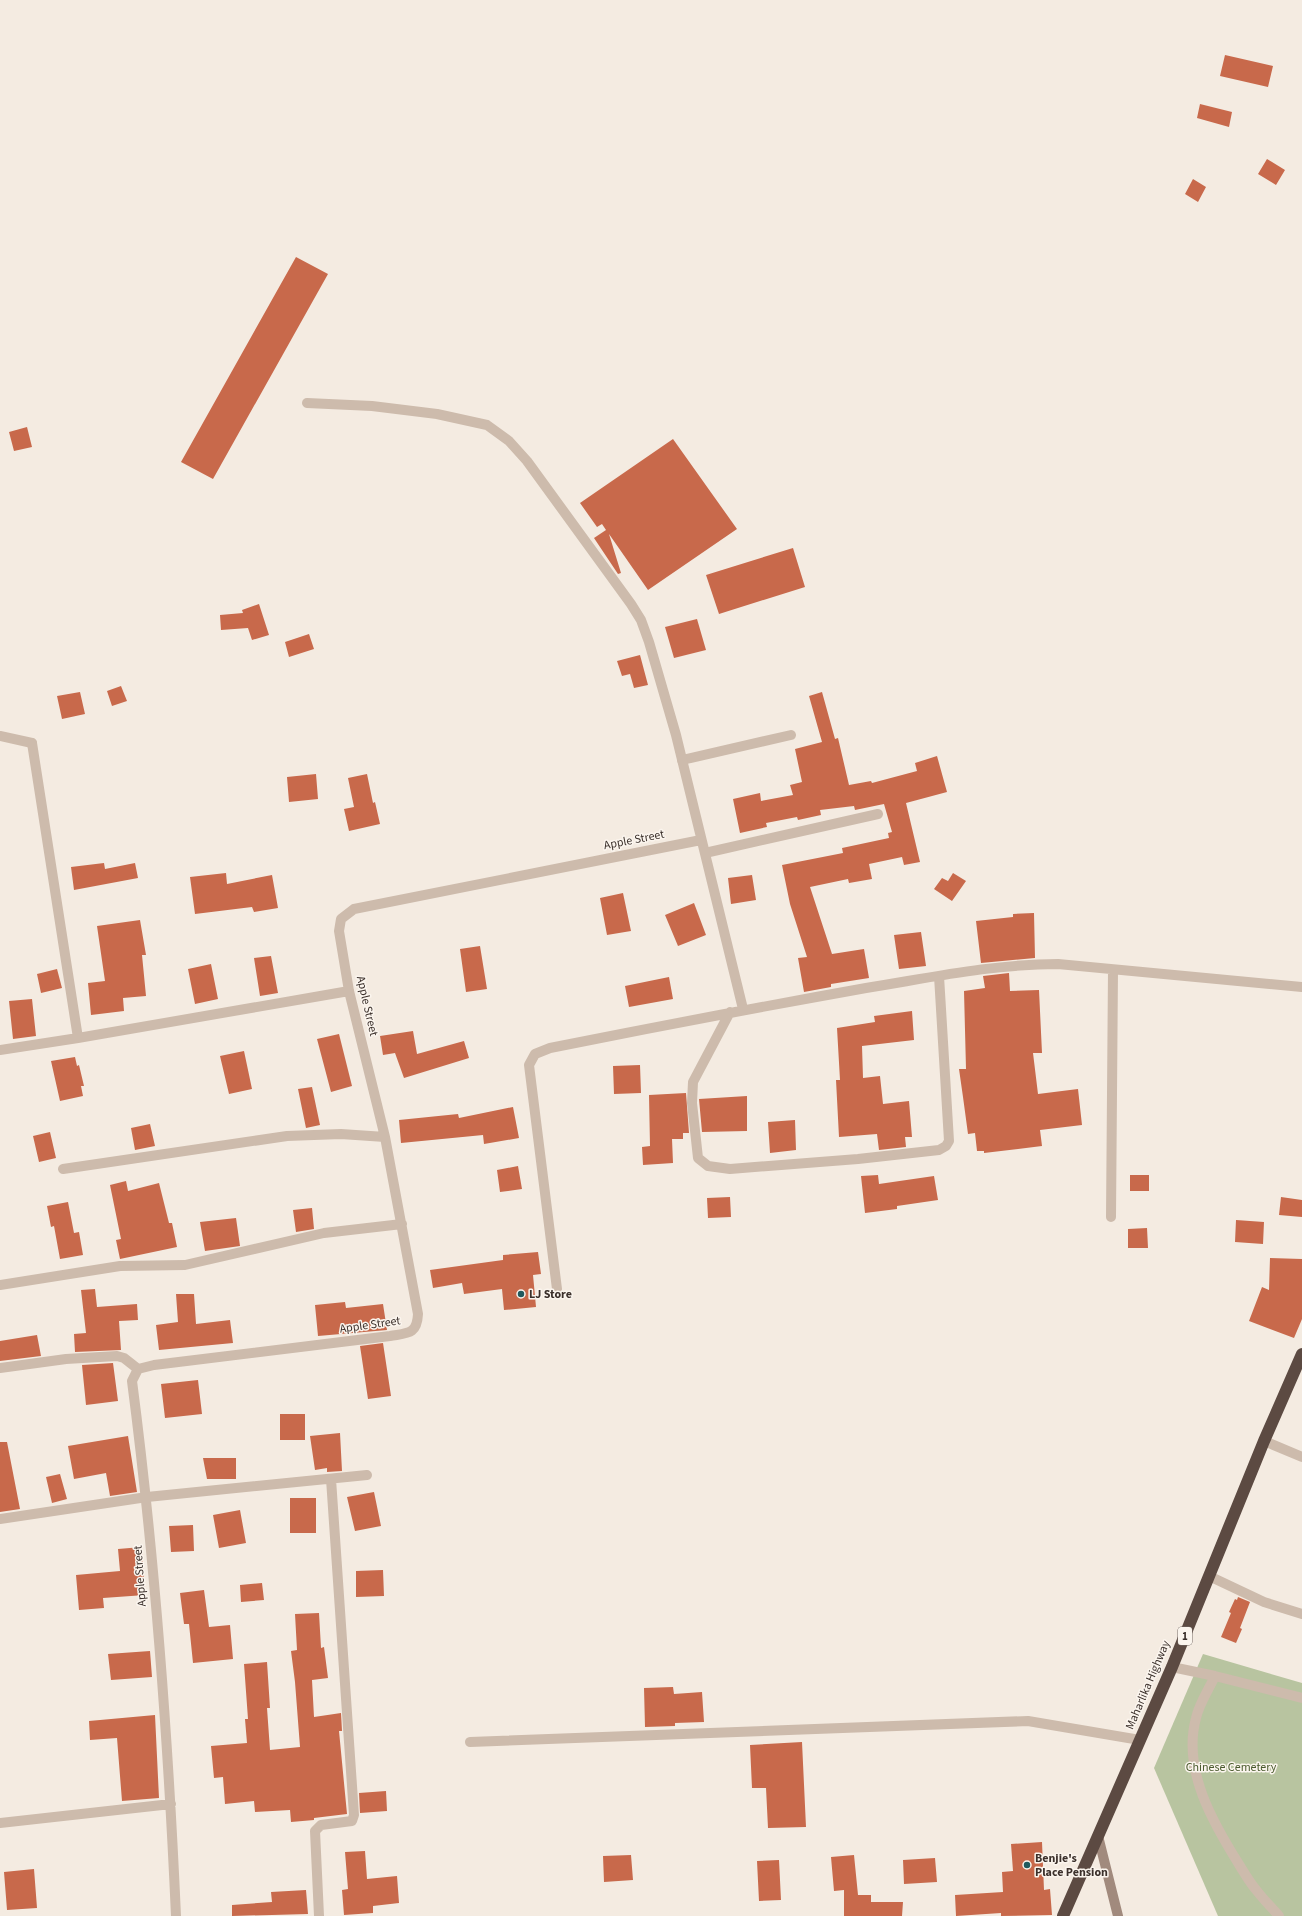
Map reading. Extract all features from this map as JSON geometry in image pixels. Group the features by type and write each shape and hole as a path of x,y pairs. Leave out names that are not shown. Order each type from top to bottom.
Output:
{"highway":[{"name":"Maharlika Highway","path":"1063,1916 1172,1667 1264,1441 1302,1354"}],"street":[{"path":"307,403 372,406 437,414 487,425 509,440 527,461 631,604 641,620 649,642 682,760 743,1010"},
{"path":"682,760 790,735"},
{"path":"0,736 32,743 78,1038"},
{"path":"705,853 878,814"},
{"name":"Apple Street","path":"176,1916 171,1804 147,1497 132,1381 138,1369 154,1365 410,1332 415,1328 418,1314 385,1137 349,991 339,925 341,919 354,909 701,840"},
{"path":"557,1289 530,1080 529,1065 535,1054 550,1048 730,1012 965,971 1031,964 1058,964 1302,987"},
{"path":"1112,1217 1113,970"},
{"path":"730,1012 693,1082 692,1104 698,1158 708,1166 730,1169 858,1159 940,1150 946,1146 949,1141 939,976"},
{"path":"0,1050 349,991"},
{"path":"63,1169 287,1136 341,1134 385,1137"},
{"path":"0,1285 120,1266 185,1265 316,1235 402,1224"},
{"path":"0,1368 66,1359 116,1356 124,1358 138,1369"},
{"path":"1264,1441 1302,1457"},
{"path":"0,1519 147,1497 367,1475"},
{"path":"319,1916 315,1831 321,1825 352,1821 354,1815 331,1479"},
{"path":"1209,1576 1264,1602 1302,1614"},
{"path":"1172,1667 1215,1676 1302,1698"},
{"path":"1215,1676 1196,1716 1192,1737 1193,1758 1200,1788 1216,1826 1232,1854 1256,1890 1279,1916"},
{"path":"470,1742 1028,1720 1140,1740"},
{"path":"0,1823 171,1804"},
{"path":"1098,1836 1118,1916"}],"green space":[{"name":"Chinese Cemetery","path":"1203,1654 1302,1683 1302,1916 1218,1916 1154,1768"}],"building":[{"path":"1225,55 1273,66 1268,87 1220,76"},
{"path":"1200,104 1232,112 1229,127 1197,118"},
{"path":"1267,159 1285,170 1276,185 1258,174"},
{"path":"1193,179 1206,187 1198,202 1185,194"},
{"path":"296,257 328,274 213,479 181,462"},
{"path":"27,427 32,447 14,451 9,432"},
{"path":"673,439 737,529 648,590 609,534 621,573 618,574 594,538 606,530 602,524 597,527 580,503"},
{"path":"793,548 805,587 719,614 706,575"},
{"path":"259,604 269,635 252,640 248,628 221,630 220,615 243,613 242,610"},
{"path":"697,619 706,650 674,658 665,627"},
{"path":"309,634 314,649 289,657 285,642"},
{"path":"640,655 648,685 634,688 630,674 622,676 617,661"},
{"path":"121,686 127,701 112,706 107,691"},
{"path":"80,692 85,714 62,719 57,696"},
{"path":"822,692 835,739 838,738 849,785 871,781 872,783 917,771 915,763 937,756 947,792 906,803 920,862 904,865 902,857 869,864 872,879 849,883 848,879 810,887 832,954 864,949 869,978 831,984 831,987 804,992 798,958 807,957 790,904 782,865 843,853 842,848 889,838 888,833 892,832 884,804 855,810 854,806 820,810 821,815 798,820 797,817 766,823 767,827 740,833 733,799 760,793 761,801 793,795 790,785 802,782 795,749 822,742 809,696"},
{"path":"316,774 318,799 289,802 287,777"},
{"path":"367,774 373,803 375,802 380,824 349,831 344,809 354,807 348,778"},
{"path":"104,863 105,869 135,863 138,878 74,890 71,867"},
{"path":"226,873 227,884 272,875 278,908 254,912 252,907 195,914 190,877"},
{"path":"953,873 966,881 952,901 934,889 942,878 948,881"},
{"path":"752,875 756,900 731,904 728,878"},
{"path":"623,893 631,931 607,935 600,898"},
{"path":"694,903 706,935 678,946 665,915"},
{"path":"1034,913 1035,958 981,963 976,921 1013,917 1013,914"},
{"path":"140,920 146,955 142,955 146,996 123,998 124,1011 91,1015 88,983 105,981 97,926"},
{"path":"921,932 926,966 899,969 894,935"},
{"path":"480,946 487,989 466,992 460,949"},
{"path":"271,956 278,993 260,996 254,958"},
{"path":"211,964 218,999 195,1004 188,969"},
{"path":"57,969 62,988 41,993 37,974"},
{"path":"1009,973 1010,991 1039,990 1042,1053 1033,1053 1038,1094 1078,1089 1082,1125 1040,1130 1042,1146 984,1153 984,1151 977,1151 975,1133 968,1134 959,1069 966,1069 964,991 985,988 983,976"},
{"path":"669,977 673,999 629,1007 625,986"},
{"path":"32,999 36,1036 13,1039 9,1001"},
{"path":"912,1011 914,1040 862,1046 863,1078 880,1076 883,1104 909,1101 912,1137 905,1137 906,1147 879,1150 877,1134 839,1137 836,1080 840,1080 837,1028 875,1022 874,1016"},
{"path":"413,1031 417,1054 464,1041 469,1058 404,1078 395,1053 383,1055 380,1036"},
{"path":"339,1034 352,1086 331,1092 317,1039"},
{"path":"244,1051 252,1089 229,1094 220,1056"},
{"path":"75,1057 77,1066 79,1065 84,1086 81,1086 83,1096 60,1101 51,1061"},
{"path":"640,1065 641,1093 614,1094 613,1066"},
{"path":"312,1087 320,1125 306,1128 298,1089"},
{"path":"686,1093 689,1133 683,1133 683,1139 672,1139 673,1163 643,1165 642,1147 650,1146 649,1095"},
{"path":"747,1096 747,1131 702,1132 699,1099"},
{"path":"513,1107 519,1138 484,1144 483,1135 401,1143 399,1120 458,1114 459,1118"},
{"path":"795,1120 796,1150 770,1153 768,1122"},
{"path":"150,1124 155,1146 135,1150 131,1128"},
{"path":"50,1132 56,1158 39,1162 33,1136"},
{"path":"518,1166 522,1189 500,1192 497,1170"},
{"path":"878,1175 879,1184 934,1176 938,1200 897,1206 897,1209 865,1213 861,1176"},
{"path":"1130,1175 1149,1175 1149,1191 1130,1191"},
{"path":"126,1181 128,1191 159,1183 169,1223 172,1223 177,1247 120,1259 116,1240 121,1239 110,1185"},
{"path":"730,1197 731,1217 708,1218 707,1198"},
{"path":"1281,1197 1302,1200 1302,1217 1279,1215"},
{"path":"68,1202 74,1233 79,1232 83,1255 60,1259 54,1226 51,1227 47,1206"},
{"path":"312,1208 314,1229 296,1232 293,1210"},
{"path":"236,1218 240,1246 205,1251 200,1222"},
{"path":"1236,1220 1264,1222 1263,1244 1235,1242"},
{"path":"1147,1228 1148,1248 1128,1248 1128,1229"},
{"path":"538,1252 541,1274 533,1275 536,1307 504,1310 502,1289 464,1294 462,1283 433,1288 430,1270 503,1260 503,1255"},
{"path":"1270,1258 1302,1259 1302,1319 1294,1338 1249,1321 1262,1287 1269,1290"},
{"path":"95,1289 97,1307 137,1304 138,1320 119,1321 121,1350 75,1352 74,1334 86,1333 81,1290"},
{"path":"176,1294 194,1294 196,1324 230,1320 233,1343 159,1350 156,1325 178,1322"},
{"path":"345,1302 346,1308 383,1304 387,1330 318,1336 315,1305"},
{"path":"37,1335 41,1356 0,1361 0,1341"},
{"path":"383,1343 391,1396 368,1399 360,1346"},
{"path":"113,1363 118,1401 86,1405 82,1365"},
{"path":"198,1380 202,1414 165,1418 161,1384"},
{"path":"280,1414 305,1414 305,1440 280,1440"},
{"path":"340,1433 342,1471 327,1472 327,1468 315,1470 310,1436"},
{"path":"128,1436 137,1492 110,1496 106,1473 74,1479 68,1446"},
{"path":"0,1442 7,1442 20,1509 0,1512"},
{"path":"203,1458 236,1458 236,1479 207,1479"},
{"path":"60,1474 67,1499 52,1503 46,1477"},
{"path":"374,1492 381,1526 355,1531 347,1497"},
{"path":"290,1498 316,1498 316,1533 290,1533"},
{"path":"240,1510 246,1543 219,1548 213,1515"},
{"path":"193,1525 194,1551 171,1552 169,1526"},
{"path":"142,1547 145,1595 103,1598 104,1608 79,1610 76,1575 120,1571 118,1549"},
{"path":"383,1570 384,1596 356,1597 356,1571"},
{"path":"262,1583 264,1600 241,1602 240,1585"},
{"path":"204,1590 209,1627 230,1625 233,1659 193,1663 189,1624 184,1624 180,1593"},
{"path":"1238,1597 1250,1602 1236,1643 1221,1637 1231,1613 1229,1612 1235,1599 1237,1600"},
{"path":"319,1613 321,1648 324,1647 328,1678 312,1680 314,1717 341,1713 342,1731 339,1731 347,1814 314,1818 314,1820 291,1822 290,1810 255,1812 254,1801 225,1804 223,1777 214,1778 211,1746 247,1743 245,1719 248,1719 244,1664 267,1662 270,1708 267,1708 270,1750 300,1747 291,1651 297,1650 295,1614"},
{"path":"150,1651 152,1677 111,1680 108,1654"},
{"path":"673,1687 674,1694 702,1692 704,1722 675,1723 675,1726 645,1727 644,1688"},
{"path":"155,1715 159,1798 122,1801 117,1738 90,1740 89,1721"},
{"path":"802,1742 806,1827 768,1828 766,1788 752,1788 750,1745"},
{"path":"386,1791 387,1811 360,1813 359,1793"},
{"path":"1042,1842 1044,1890 1050,1889 1052,1915 1001,1916 1001,1913 956,1916 955,1895 1003,1892 1002,1872 1013,1871 1011,1844"},
{"path":"365,1851 367,1879 397,1876 399,1903 373,1906 373,1913 344,1915 342,1890 348,1889 345,1852"},
{"path":"631,1855 633,1880 604,1882 603,1856"},
{"path":"854,1855 858,1895 871,1895 871,1902 903,1902 902,1916 844,1916 844,1890 834,1891 831,1857"},
{"path":"935,1858 937,1882 904,1884 903,1860"},
{"path":"779,1860 781,1900 759,1901 757,1861"},
{"path":"34,1869 37,1908 7,1910 4,1872"},
{"path":"306,1890 308,1914 232,1916 232,1905 272,1902 271,1892"}],"place":[{"name":"LJ Store","path":"521,1294"},
{"name":"Benjie's Place Pension","path":"1027,1865"}]}
